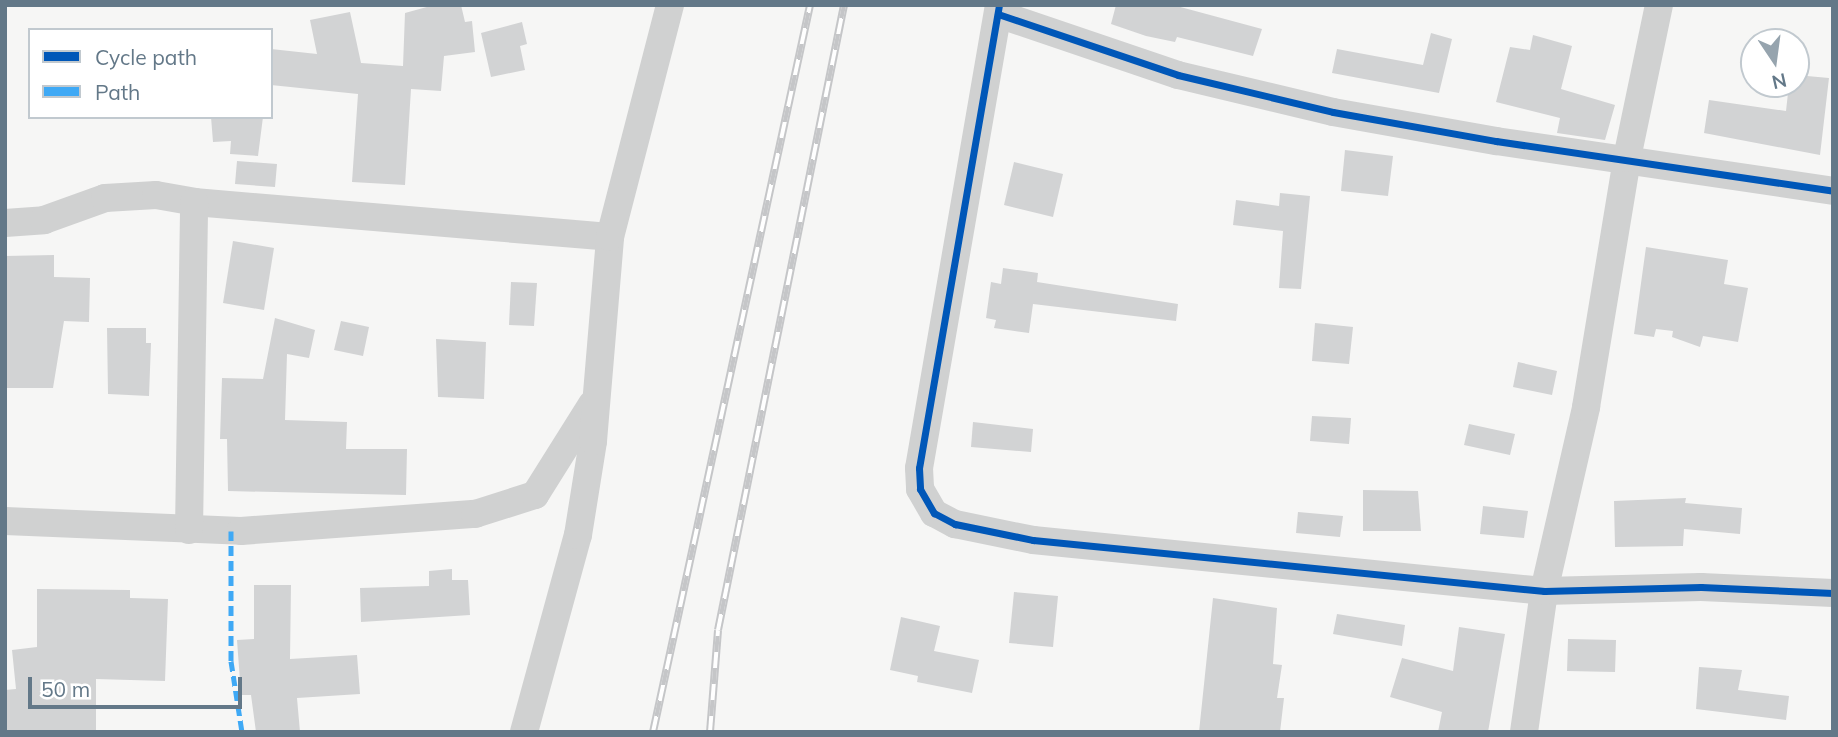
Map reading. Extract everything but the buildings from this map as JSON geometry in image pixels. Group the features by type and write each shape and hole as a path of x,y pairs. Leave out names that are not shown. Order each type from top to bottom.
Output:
{"street":[{"path":"524,732 578,535 593,441 610,237 670,5"},
{"path":"1524,732 1545,591 1586,407 1627,158 1659,5"},
{"path":"1833,191 1627,158 1496,141 1334,111 1178,75 999,10 919,468 926,505 955,524 1033,540 1545,591 1701,587 1833,593"},
{"path":"5,223 44,220 127,195 156,195 194,202 610,237"},
{"path":"189,530 194,202"},
{"path":"5,521 241,531 475,514 535,495 550,477 595,400"}],"railway":[{"path":"653,732 810,5"},
{"path":"710,732 718,630 844,5"}],"marked path":[{"path":"231,531 231,661 242,732"}],"cycle path":[{"path":"999,5 919,468 920,489 934,513 955,524 1033,540 1544,591 1701,587 1833,593"},
{"path":"998,14 1178,75 1333,112 1496,141 1833,191"}]}
